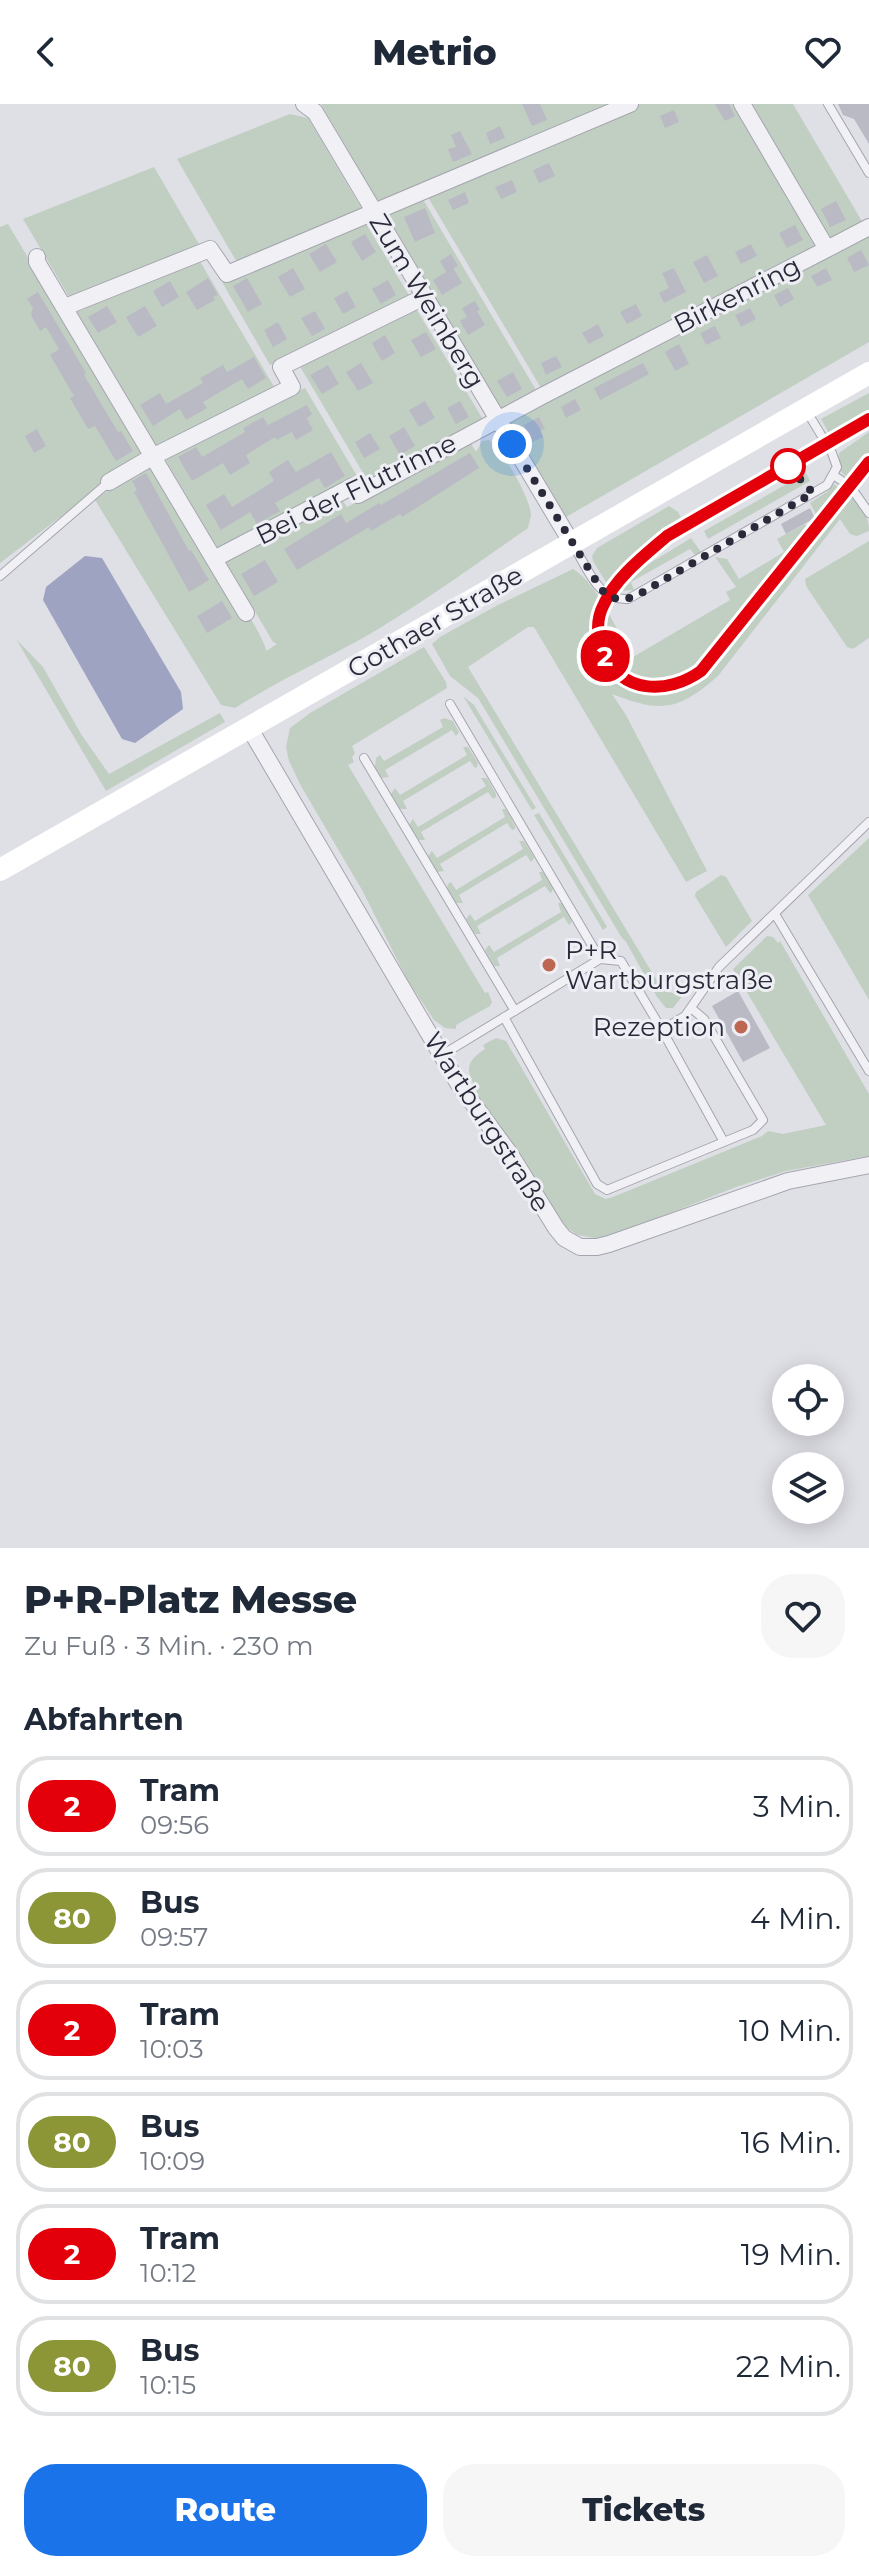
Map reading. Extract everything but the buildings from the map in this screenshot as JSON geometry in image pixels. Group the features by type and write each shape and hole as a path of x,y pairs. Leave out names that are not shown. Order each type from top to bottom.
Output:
{"main road":[{"name":"Gothaer Straße","path":"0,870 869,373"}],"street":[{"name":"Zum Weinberg","path":"304,104 315,112 571,542"},
{"path":"65,307 210,249 227,274 630,104"},
{"name":"Birkenring","path":"498,420 827,249 742,104"},
{"path":"827,249 869,227"},
{"path":"37,257 37,262 246,613"},
{"path":"109,482 292,387 281,367 424,297"},
{"name":"Bei der Flutrinne","path":"214,559 353,486 358,495 498,420"},
{"name":"Wartburgstraße","path":"250,729 458,1083 510,1154 564,1238 580,1247 597,1247 788,1181 869,1165"}],"lane":[{"path":"828,104 869,173"},
{"path":"571,542 608,596 617,600 638,595 827,485 837,467 835,460 805,409"},
{"path":"833,475 850,486 869,513"},
{"path":"0,576 109,482"},
{"path":"450,704 600,959"},
{"path":"364,758 515,1011"},
{"path":"662,1030 685,1016 719,967 869,822"},
{"path":"775,914 869,1071"},
{"path":"442,1055 600,959 621,961 724,1142"},
{"path":"504,1017 601,1188 613,1190 753,1130 763,1120 704,1019 691,1008"}],"green space":[{"path":"321,104 614,104 380,205"},
{"path":"640,104 735,104 815,241 813,250 541,388 429,199 430,195"},
{"path":"748,104 793,104 863,223 832,240 825,237"},
{"path":"290,114 308,118 363,211 238,264 177,159"},
{"path":"154,167 200,246 71,300 23,219"},
{"path":"419,199 424,201 536,390 502,410 388,217 389,212"},
{"path":"365,222 410,297 270,365 222,282"},
{"path":"8,224 144,453 0,563 0,227"},
{"path":"869,231 869,342 566,517 508,419"},
{"path":"198,258 276,390 162,446 156,446 77,312"},
{"path":"415,307 484,421 369,483 298,363"},
{"path":"305,388 357,476 224,547 217,547 166,461 168,455"},
{"path":"869,393 869,414 831,437 821,419"},
{"path":"869,432 869,475 859,487 840,471 839,453"},
{"path":"489,440 508,464 526,497 531,515 528,528 380,628 235,708 221,705 95,500 151,465 234,591 266,651 277,644 224,559 340,497 347,507 470,442 476,452 482,441"},
{"path":"806,473 810,481 708,539 704,531"},
{"path":"834,484 862,509 869,531 857,536 850,534 840,519 718,676 691,696 668,705 644,704 612,694 626,715 707,871 686,882 534,627 528,627 468,667 659,984 667,992 674,993 695,980 673,1008 666,1008 478,698 450,676 432,644 496,606 573,569 599,597 633,657 730,600 726,592 736,587 715,557 727,559 739,579 784,552 777,539 819,520 810,503"},
{"path":"669,506 678,512 683,521 662,535 609,587 593,561 592,556 597,548"},
{"path":"691,538 701,552 695,555 690,549 631,582 634,590 616,591 629,576"},
{"path":"869,541 869,638 853,649 847,647 806,586 805,579"},
{"path":"16,639 43,667 81,734 109,774 220,713 225,722 106,791"},
{"path":"424,647 447,688 352,746 354,762 348,765 485,993 488,992 492,1002 490,1006 456,1025 456,1029 445,1028 434,1020 408,981 362,890 301,786 286,747 290,728 310,713"},
{"path":"463,696 474,705 536,808 532,810"},
{"path":"440,720 453,721 459,732 456,736 452,730 385,770 389,777 381,778 375,767 376,758 380,755 384,761 443,727"},
{"path":"463,747 468,747 478,763 477,767 470,761 403,801 407,809 400,809 391,794 395,788 400,795 467,755"},
{"path":"481,778 487,778 496,797 493,799 488,792 421,832 425,840 419,840 409,825 413,819 418,827 486,786"},
{"path":"502,809 506,809 515,829 512,830 507,823 440,864 444,871 437,872 428,856 432,851 437,858 505,817"},
{"path":"539,813 607,927 603,930 534,815"},
{"path":"869,838 869,1000 808,895"},
{"path":"519,841 524,841 534,857 531,862 526,855 459,895 463,903 456,903 447,888 448,884 451,882 456,890 523,849"},
{"path":"539,872 543,872 553,888 552,892 545,886 477,926 481,934 475,934 466,919 470,914 475,921 542,880"},
{"path":"721,875 726,877 752,921 726,947 695,896 696,892"},
{"path":"558,903 562,903 572,920 569,925 564,917 497,958 500,966 494,966 485,950 489,945 494,952 561,912"},
{"path":"767,936 778,943 780,941 869,1094 869,1156 786,1171 736,1187 612,1236 595,1238 577,1235 563,1225 530,1170 471,1085 469,1067 473,1059 485,1049 483,1045 496,1038 506,1041 595,1194 606,1199 768,1131 783,1134 826,1125 733,969"}],"water":[{"path":"85,556 102,558 181,692 183,709 135,743 122,739 43,600 46,587"}],"tram line":[{"path":"869,419 667,536 630,569 613,589 602,609 598,632 602,651 611,667 624,678 642,685 661,686 681,682 701,671 869,462"},
{"name":"2","path":"869,419 667,536 642,558 614,588 601,612 598,628 601,645 606,659 616,672 629,681 654,688 678,684 701,671 869,462"}],"place":[{"name":"P+R Wartburgstraße","path":"549,965"},
{"name":"Rezeption","path":"741,1027"}],"route":[{"path":"512,444 601,589 617,600 638,595 813,493 788,466"}]}
